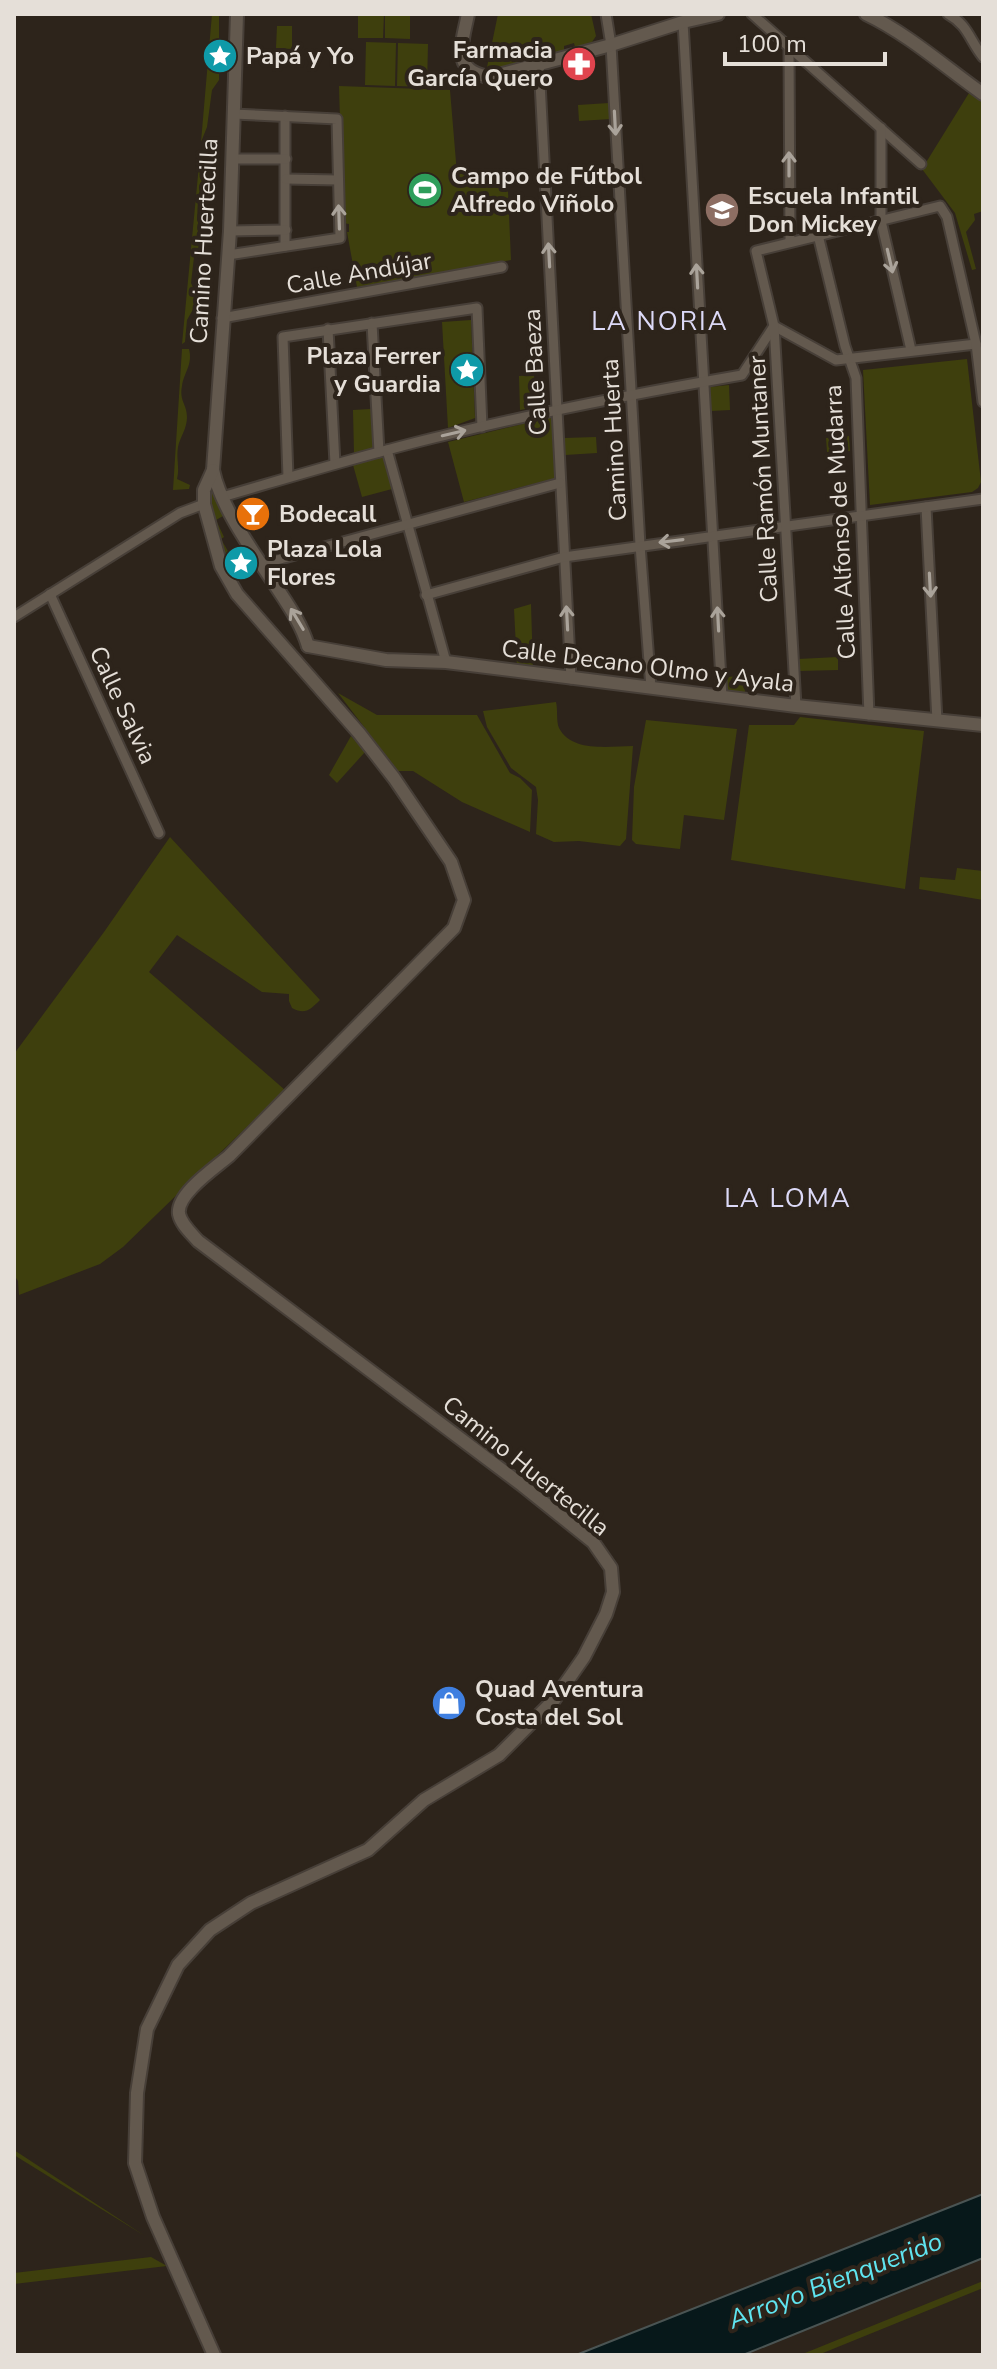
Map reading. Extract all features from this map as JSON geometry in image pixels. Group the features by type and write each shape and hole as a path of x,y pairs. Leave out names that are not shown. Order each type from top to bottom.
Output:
{"street":[{"name":"Camino Huertecilla","path":"213,470 230,231 237,14"},
{"path":"468,14 461,48 463,63 477,76 491,77 718,14"},
{"name":"Camino Huerta","path":"606,14 611,45 651,688"},
{"path":"752,14 921,164"},
{"path":"866,14 926,52 983,94"},
{"path":"948,14 966,27 972,43 983,57"},
{"path":"683,22 722,697"},
{"path":"789,47 790,242 940,206 947,217 976,344 983,402"},
{"name":"Calle Baeza","path":"539,63 571,679"},
{"path":"228,255 340,238 337,119 233,114"},
{"path":"285,116 285,246"},
{"path":"881,128 881,221 911,350"},
{"path":"232,159 286,159"},
{"path":"286,179 338,180"},
{"path":"230,231 286,230"},
{"name":"Calle Alfonso de Mudarra","path":"818,235 856,378 869,715"},
{"name":"Calle Ramón Muntaner","path":"790,242 756,251 774,326 796,706"},
{"name":"Calle Andújar","path":"222,318 502,267"},
{"path":"288,477 283,337 477,308 482,427"},
{"path":"372,323 383,451 408,523 446,662"},
{"path":"222,497 383,451 482,427 742,375 774,326 836,360 976,344"},
{"path":"328,329 335,464"},
{"path":"213,470 222,497 302,627 308,646 292,658 237,594 221,566 204,504 204,490 213,470"},
{"path":"262,564 560,483"},
{"path":"426,595 564,557 983,499"},
{"path":"14,617 180,513 204,504"},
{"path":"926,507 937,721"},
{"name":"Calle Salvia","path":"50,594 159,833"},
{"name":"Calle Decano Olmo y Ayala","path":"308,646 386,660 446,662 869,715 983,725"},
{"name":"Camino Huertecilla","path":"214,2355 153,2217 135,2163 137,2093 147,2029 178,1965 210,1930 251,1903 368,1850 424,1800 499,1755 554,1700 584,1657 606,1614 613,1592 611,1568 593,1542 198,1241 179,1214 181,1199 190,1189 229,1156 454,928 464,900 451,862 394,778 359,733 292,658"}],"shaded area":[{"path":"212,14 219,14 219,80 212,90 207,127 201,142"},
{"path":"358,14 384,14 383,38 358,38"},
{"path":"385,14 410,14 410,39 385,38"},
{"path":"498,14 591,14 596,36 592,42 575,47 574,43 564,46 564,50 486,72"},
{"path":"277,26 292,26 292,49 276,48"},
{"path":"366,42 396,43 395,86 365,85"},
{"path":"398,43 428,44 427,87 397,86"},
{"name":"Campo de Fútbol Alfredo Viñolo","path":"339,86 450,90 457,174 507,169 511,260 357,287 347,232 349,224 343,223"},
{"path":"969,93 983,102 983,211 974,214 975,220 966,232 976,269 972,270 955,213 922,169"},
{"path":"609,103 611,119 579,121 578,105"},
{"path":"200,154 204,187 198,199 197,220 202,232 201,245 194,257 191,283 196,304 187,320 185,342 182,344"},
{"name":"Plaza Ferrer y Guardia","path":"471,320 475,418 448,428 442,322"},
{"path":"182,349 189,349 190,360 181,391 187,417 178,447 177,479 190,485 189,489 173,490"},
{"path":"967,359 981,482 978,488 972,492 870,505 863,370"},
{"path":"534,375 536,407 520,410 519,376"},
{"path":"729,385 730,410 711,411 710,387"},
{"path":"371,409 373,448 354,453 353,410"},
{"path":"552,417 556,478 464,502 448,442"},
{"path":"849,436 850,451 827,452 826,438"},
{"path":"596,437 597,453 565,455 564,438"},
{"path":"384,457 392,489 362,497 353,465"},
{"path":"210,486 249,553 242,564 232,565 225,561 211,510","holes":["223,516 245,554 233,560 221,539 224,537 216,520"]},
{"path":"531,604 533,669 517,667 514,609"},
{"path":"838,657 838,670 798,671 798,659"},
{"path":"744,676 745,693 725,691 725,677"},
{"path":"338,693 377,715 477,715 510,773 532,790 530,832 462,802 413,771 398,771"},
{"path":"556,702 559,728 573,741 603,747 633,746 626,839 620,846 579,841 554,842 536,834 536,787 511,768 487,727 483,711"},
{"path":"800,717 924,731 905,889 731,860 749,725 794,725"},
{"path":"646,720 737,729 724,820 684,815 680,849 636,844 632,840 634,787"},
{"path":"351,736 365,752 337,783 329,775"},
{"path":"170,837 320,1000 307,1010 292,1008 289,994 262,992 177,935 149,972 285,1090 123,1247 100,1264 19,1295 18,1281 14,1275 14,1054"},
{"path":"957,868 983,871 983,900 919,889 920,877 955,880"},
{"path":"14,2150 145,2236 14,2155"},
{"path":"151,2257 167,2266 14,2284 14,2273"},
{"path":"983,2281 983,2288 818,2355 800,2355"}],"water":[{"name":"Arroyo Bienquerido","path":"983,2194 983,2258 743,2355 576,2355"}],"place":[{"name":"Papá y Yo","path":"220,56"},
{"name":"Farmacia García Quero","path":"579,64"},
{"name":"Campo de Fútbol Alfredo Viñolo","path":"425,190"},
{"name":"Escuela Infantil Don Mickey","path":"722,210"},
{"name":"Plaza Ferrer y Guardia","path":"467,370"},
{"name":"Bodecall","path":"253,514"},
{"name":"Plaza Lola Flores","path":"241,563"},
{"name":"Quad Aventura Costa del Sol","path":"449,1703"}],"district":[{"name":"LA NORIA","path":"660,321"},
{"name":"LA LOMA","path":"788,1198"}]}
